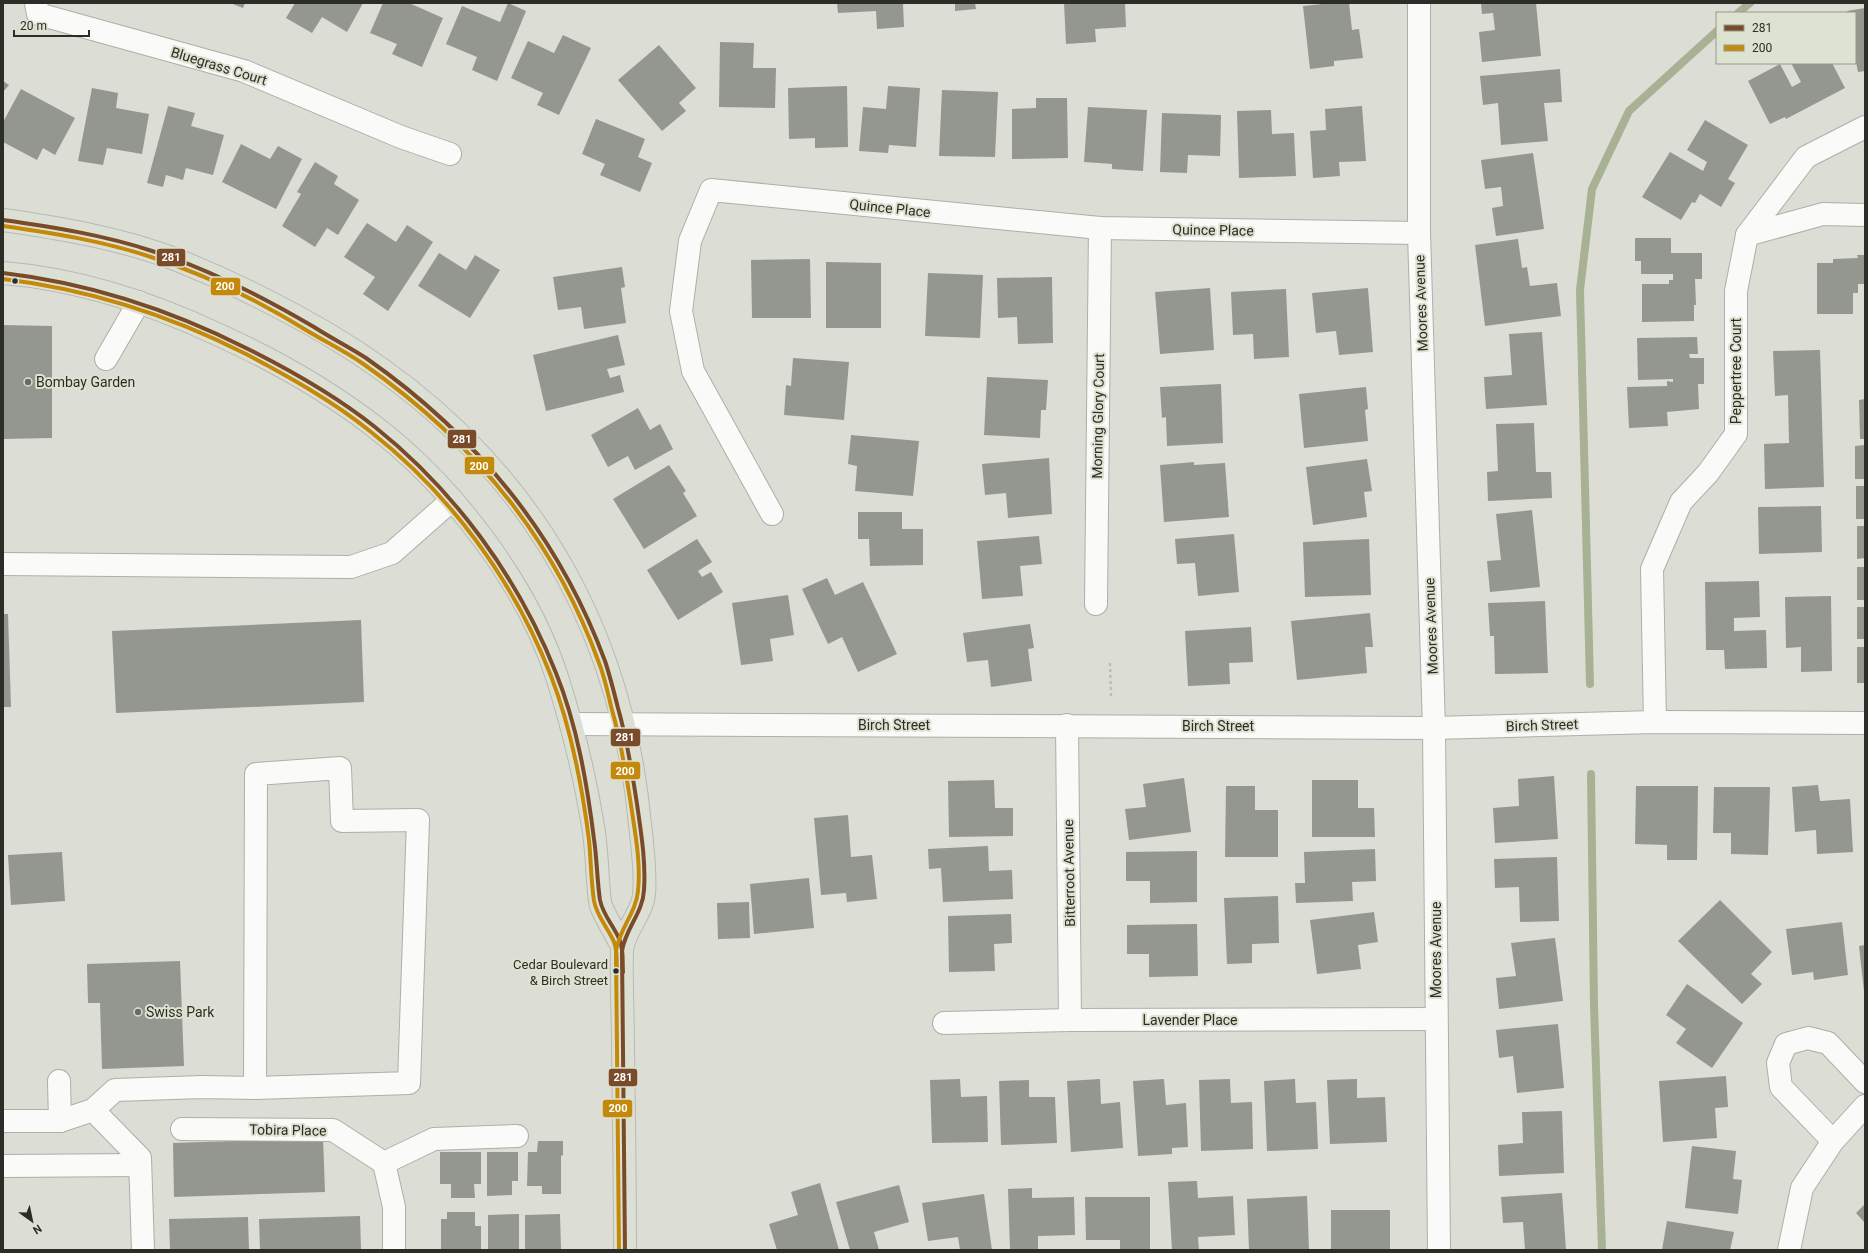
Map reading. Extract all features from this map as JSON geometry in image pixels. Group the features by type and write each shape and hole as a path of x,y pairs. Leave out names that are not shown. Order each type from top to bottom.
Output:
{"main road":[{"path":"3,220 79,233 126,244 171,258 264,299 312,324 363,355 408,387 451,424 490,465 529,514 561,562 585,610 607,663 625,725 634,774 640,824 644,898 622,946 625,1250"},
{"path":"3,273 68,283 139,302 196,324 241,345 287,369 335,398 381,432 415,462 452,500 487,544 516,588 538,632 554,670 571,724 585,780 594,829 600,904 622,946"}],"street":[{"name":"Bluegrass Court","path":"36,3 38,14 244,71 401,137 450,154"},
{"name":"Moores Avenue","path":"1419,3 1419,233 1434,728 1436,1019 1440,1250"},
{"name":"Peppertree Court","path":"1655,722 1652,569 1681,502 1708,473 1736,434 1736,291 1747,235 1806,157 1865,127"},
{"name":"Quince Place","path":"772,514 693,371 682,319 681,311 690,241 711,190 1100,228 1419,233"},
{"path":"1747,235 1823,214 1865,215"},
{"name":"Morning Glory Court","path":"1096,604 1100,228"},
{"path":"106,359 139,302"},
{"path":"3,564 350,568 392,553 452,500"},
{"name":"Birch Street","path":"571,724 1067,725 1434,728 1655,722 1865,723"},
{"name":"Bitterroot Avenue","path":"1067,725 1070,1020"},
{"path":"3,1120 60,1121 93,1110 114,1090 202,1087 255,1088 409,1083 418,820 342,821 340,768 256,774 255,1088"},
{"name":"Lavender Place","path":"944,1023 1070,1020 1436,1019"},
{"path":"1833,1141 1781,1087 1778,1063 1786,1044 1808,1038 1828,1043 1865,1082"},
{"path":"60,1081 60,1121"},
{"path":"1789,1250 1802,1188 1833,1141 1865,1106"},
{"path":"93,1110 140,1158 143,1250"},
{"name":"Tobira Place","path":"182,1129 333,1130 384,1163"},
{"path":"394,1250 394,1207 384,1163 434,1139 517,1136"},
{"path":"3,1166 140,1165"}],"path":[{"path":"1110,663 1111,696"}],"building":[{"path":"230,3 245,3 243,8"},
{"path":"295,3 363,3 347,32 322,17 312,33 286,18"},
{"path":"383,3 409,3 443,18 422,67 392,54 397,44 370,33"},
{"path":"508,3 526,11 497,81 472,70 477,57 446,44 462,6 500,22"},
{"path":"837,3 903,3 904,27 877,29 876,11 838,13"},
{"path":"955,3 975,3 976,9 955,11"},
{"path":"1064,3 1125,3 1126,27 1095,29 1096,42 1066,44"},
{"path":"1349,3 1352,30 1359,29 1363,58 1334,61 1334,66 1310,69 1303,6"},
{"path":"1481,3 1536,3 1541,56 1482,62 1479,32 1495,30 1493,13 1482,14"},
{"path":"1865,8 1865,71 1858,72 1856,62 1856,12 1847,11"},
{"path":"563,35 591,48 559,115 537,105 543,93 511,78 528,41 554,53"},
{"path":"720,42 754,43 753,68 776,68 775,108 719,107"},
{"path":"659,45 696,88 679,103 686,111 662,131 618,80"},
{"path":"1780,64 1792,87 1801,82 1792,64 1833,64 1845,88 1786,119 1785,117 1770,124 1748,81"},
{"path":"1560,69 1562,102 1544,103 1548,141 1501,145 1498,103 1483,105 1480,76"},
{"path":"3,81 9,85 3,92"},
{"path":"847,86 848,147 815,148 815,138 789,139 788,88"},
{"path":"888,86 920,88 916,147 889,145 888,153 859,151 863,107 886,109"},
{"path":"92,88 118,93 116,108 149,114 142,154 107,148 103,165 78,161"},
{"path":"21,89 75,118 55,155 43,148 37,160 3,142 3,122"},
{"path":"942,90 998,92 995,157 939,156"},
{"path":"1036,98 1067,98 1068,158 1012,159 1012,109 1036,108"},
{"path":"168,106 195,113 191,126 224,135 213,175 186,168 183,180 166,175 163,187 147,183"},
{"path":"1362,106 1366,161 1339,162 1340,176 1313,178 1310,131 1326,130 1325,109"},
{"path":"1088,107 1147,110 1143,171 1112,169 1112,164 1084,162"},
{"path":"1271,110 1272,134 1294,133 1296,176 1239,178 1237,111"},
{"path":"1162,113 1221,115 1220,156 1188,155 1187,173 1160,172"},
{"path":"596,119 645,139 638,157 652,163 640,192 600,175 605,164 582,154"},
{"path":"1705,120 1748,145 1728,179 1735,183 1721,207 1700,194 1695,203 1692,202 1681,220 1642,197 1670,152 1703,171 1707,162 1687,150"},
{"path":"241,144 270,159 278,146 302,159 276,209 222,182"},
{"path":"1533,153 1544,229 1496,236 1492,208 1503,206 1501,187 1485,189 1481,160"},
{"path":"315,162 338,176 334,184 359,200 338,235 327,228 315,247 282,226 301,194 297,192"},
{"path":"367,223 396,242 407,225 433,242 388,311 363,294 375,277 344,257"},
{"path":"1635,238 1671,238 1671,253 1702,253 1702,279 1695,279 1696,305 1694,305 1694,321 1642,322 1642,284 1669,284 1669,280 1673,280 1673,274 1641,274 1641,261 1635,261"},
{"path":"1518,239 1522,268 1527,267 1530,286 1557,283 1561,316 1485,326 1475,245"},
{"path":"439,253 466,270 475,255 500,270 470,318 418,286"},
{"path":"1857,255 1865,255 1865,284 1858,284 1858,293 1853,293 1853,314 1817,314 1817,263 1833,263 1833,259 1858,258"},
{"path":"810,259 811,318 752,318 751,260"},
{"path":"826,262 881,263 881,328 826,328"},
{"path":"622,267 625,287 621,288 626,323 584,329 581,307 558,310 553,277"},
{"path":"928,273 983,275 980,338 925,336"},
{"path":"1052,277 1053,343 1018,344 1017,317 998,318 997,278"},
{"path":"1210,288 1214,350 1160,354 1155,292"},
{"path":"1368,288 1373,352 1339,355 1336,331 1316,333 1312,293"},
{"path":"1286,289 1289,357 1254,359 1253,334 1233,335 1231,292"},
{"name":"Bombay Garden","path":"3,325 52,326 52,438 3,439"},
{"path":"1542,332 1547,405 1486,409 1484,377 1512,375 1509,334"},
{"path":"618,335 625,365 607,369 610,378 620,375 624,392 546,411 533,355"},
{"path":"1697,337 1698,354 1689,354 1690,358 1704,358 1704,384 1698,384 1699,409 1667,412 1668,426 1629,428 1627,387 1667,386 1667,381 1673,382 1673,379 1638,380 1637,338"},
{"path":"1820,350 1824,487 1765,489 1764,444 1789,443 1788,395 1775,396 1773,351"},
{"path":"793,358 849,362 844,420 784,415 786,385 791,386"},
{"path":"987,377 1048,380 1046,410 1041,410 1040,438 984,435"},
{"path":"1221,384 1223,443 1167,446 1166,417 1162,418 1160,387"},
{"path":"1366,387 1368,409 1365,410 1368,441 1304,448 1299,394"},
{"path":"1865,399 1865,439 1860,439 1859,400"},
{"path":"638,408 650,430 660,424 673,449 635,470 628,456 608,467 591,435"},
{"path":"1534,423 1536,472 1551,472 1552,498 1488,501 1487,472 1498,471 1496,424"},
{"path":"851,435 919,441 913,496 855,491 857,466 848,464"},
{"path":"1865,445 1865,479 1855,479 1855,446"},
{"path":"1049,458 1052,514 1008,518 1006,493 985,495 982,464"},
{"path":"1367,459 1372,491 1364,492 1367,517 1313,525 1306,467"},
{"path":"1194,462 1194,465 1225,463 1229,517 1164,522 1160,465"},
{"path":"669,465 686,491 683,493 697,516 644,549 613,499"},
{"path":"1856,486 1865,486 1865,519 1856,519"},
{"path":"1821,506 1822,552 1759,554 1758,507"},
{"path":"1532,510 1540,587 1490,592 1487,561 1501,560 1496,514"},
{"path":"858,512 902,512 902,529 923,529 923,565 870,566 869,539 858,539"},
{"path":"1857,526 1865,526 1865,558 1857,559"},
{"path":"1234,534 1239,592 1198,596 1195,563 1177,564 1175,539"},
{"path":"1039,536 1042,564 1020,566 1023,596 982,599 977,541"},
{"path":"697,539 712,562 698,571 702,577 711,572 723,592 678,620 647,570"},
{"path":"1369,539 1371,595 1305,597 1303,542"},
{"path":"1857,567 1865,567 1865,600 1857,600"},
{"path":"827,578 835,595 863,582 897,654 858,672 842,637 828,644 802,589"},
{"path":"1759,581 1760,617 1734,618 1734,631 1766,630 1767,668 1725,669 1724,650 1706,650 1705,582"},
{"path":"788,595 794,635 770,639 773,661 741,665 732,603"},
{"path":"1831,596 1832,671 1801,672 1801,647 1786,648 1785,597"},
{"path":"1545,601 1548,673 1495,674 1494,636 1490,636 1488,603"},
{"path":"1857,607 1865,607 1865,639 1857,639"},
{"path":"1370,613 1373,647 1365,647 1367,673 1297,680 1291,621"},
{"path":"3,614 8,614 11,707 3,707"},
{"path":"361,620 364,702 116,713 112,631"},
{"path":"1030,624 1034,648 1028,649 1032,681 991,687 988,660 967,662 963,633"},
{"path":"1251,627 1253,662 1229,663 1230,684 1188,686 1185,631"},
{"path":"1857,647 1865,647 1865,683 1857,683"},
{"path":"1554,776 1558,839 1495,843 1493,808 1519,806 1518,779"},
{"path":"1184,778 1191,832 1129,840 1125,809 1146,807 1143,784"},
{"path":"994,780 995,808 1013,808 1013,836 949,837 948,781"},
{"path":"1312,780 1358,780 1358,808 1374,808 1375,837 1312,837"},
{"path":"1818,785 1820,801 1850,799 1853,852 1817,854 1816,830 1795,832 1792,787"},
{"path":"1226,786 1255,786 1255,810 1278,810 1278,857 1225,857"},
{"path":"1636,786 1698,786 1697,860 1667,860 1667,845 1635,844"},
{"path":"1714,787 1770,787 1768,855 1731,854 1731,833 1713,833"},
{"path":"848,815 851,857 872,855 877,899 847,902 846,893 821,895 814,818"},
{"path":"988,846 989,871 1012,870 1013,899 943,902 941,868 929,869 928,849"},
{"path":"1375,849 1376,881 1352,882 1353,901 1296,903 1295,883 1305,883 1304,852"},
{"path":"1197,851 1197,902 1150,903 1150,881 1126,881 1126,852"},
{"path":"62,852 65,901 11,905 8,855"},
{"path":"1557,857 1559,921 1520,922 1519,887 1495,888 1494,859"},
{"path":"809,878 814,928 754,934 750,884"},
{"path":"1278,896 1279,943 1252,944 1252,963 1227,964 1224,898"},
{"path":"1720,900 1772,952 1751,974 1762,984 1742,1004 1678,941"},
{"path":"749,902 750,938 718,939 717,903"},
{"path":"1374,912 1378,942 1358,945 1361,969 1317,974 1310,920"},
{"path":"1011,914 1012,943 994,944 995,971 949,972 948,916"},
{"path":"1842,922 1848,975 1814,980 1813,972 1792,975 1786,929"},
{"path":"1197,924 1198,976 1149,977 1149,954 1127,954 1127,925"},
{"path":"1555,938 1563,1001 1499,1009 1496,978 1516,976 1511,943"},
{"path":"1865,945 1865,991 1864,991 1859,946"},
{"path":"180,961 184,1066 102,1069 100,1003 88,1003 87,964"},
{"path":"1687,984 1743,1023 1712,1068 1676,1043 1686,1029 1666,1015"},
{"path":"1558,1024 1564,1088 1517,1093 1513,1056 1499,1058 1496,1030"},
{"path":"1726,1076 1728,1107 1715,1108 1717,1138 1663,1142 1659,1081"},
{"path":"960,1079 961,1097 987,1096 988,1142 932,1143 930,1080"},
{"path":"1100,1079 1101,1104 1120,1102 1123,1148 1071,1152 1067,1081"},
{"path":"1164,1079 1166,1105 1186,1103 1188,1147 1172,1148 1172,1154 1138,1156 1133,1081"},
{"path":"1230,1079 1231,1103 1252,1102 1253,1149 1201,1151 1199,1080"},
{"path":"1295,1079 1296,1103 1316,1102 1318,1149 1267,1151 1264,1081"},
{"path":"1357,1079 1357,1098 1385,1097 1387,1142 1330,1144 1327,1080"},
{"path":"1029,1080 1029,1097 1055,1097 1057,1143 1001,1145 999,1081"},
{"path":"1562,1111 1564,1173 1499,1176 1498,1145 1523,1143 1522,1112"},
{"path":"323,1138 325,1192 174,1197 173,1143"},
{"path":"538,1141 563,1141 563,1155 561,1156 561,1194 542,1194 542,1186 527,1186 528,1152 537,1152"},
{"path":"1692,1146 1736,1151 1733,1179 1742,1180 1738,1214 1685,1208"},
{"path":"440,1152 481,1152 481,1184 474,1184 475,1198 451,1198 451,1184 440,1184"},
{"path":"487,1152 518,1152 518,1181 512,1181 512,1195 487,1196"},
{"path":"1197,1181 1198,1198 1233,1196 1235,1235 1198,1237 1199,1250 1172,1250 1168,1182"},
{"path":"820,1183 839,1250 777,1250 769,1224 798,1215 791,1192"},
{"path":"899,1185 909,1222 874,1232 879,1250 850,1250 836,1202"},
{"path":"1032,1188 1032,1198 1074,1197 1075,1235 1038,1236 1038,1250 1010,1250 1008,1189"},
{"path":"1562,1193 1566,1250 1525,1250 1523,1222 1503,1223 1501,1197"},
{"path":"984,1194 992,1250 960,1250 958,1237 928,1241 922,1203"},
{"path":"1307,1196 1309,1250 1249,1250 1247,1199"},
{"path":"1085,1197 1150,1197 1150,1250 1120,1250 1120,1240 1086,1240"},
{"path":"1865,1204 1865,1223 1856,1213"},
{"path":"1331,1210 1390,1210 1390,1250 1331,1250"},
{"path":"447,1212 475,1212 475,1226 481,1226 481,1250 441,1250 441,1219 447,1219"},
{"path":"519,1214 519,1250 488,1250 488,1215"},
{"path":"560,1214 561,1250 525,1250 525,1215"},
{"path":"360,1216 361,1250 260,1250 259,1219"},
{"path":"248,1217 249,1250 170,1250 169,1219"},
{"path":"1667,1221 1734,1232 1730,1250 1662,1250"}],"waterway":[{"path":"1739,12 1750,3"},
{"path":"1590,684 1580,290 1592,189 1629,111 1716,32"},
{"path":"1591,774 1594,1006 1602,1250"}],"transit line":[{"name":"281","path":"3,220 116,240 173,258 235,284 295,316 360,354 406,388 443,420 478,454 509,491 538,530 563,571 586,615 605,661 610,678 629,755 643,847 643,898 641,906 627,935 622,951 625,1250"},
{"name":"200","path":"3,226 115,246 172,264 193,272 253,300 356,359 402,393 439,424 473,458 533,533 558,574 580,617 605,680 623,757 638,858 639,880 637,899 620,935 616,951 619,1250"},
{"name":"281","path":"3,273 98,291 159,310 219,335 264,357 329,394 375,427 432,479 481,538 503,570 541,637 556,673 570,713 580,754 595,847 600,900 621,945 623,972"},
{"name":"200","path":"3,279 35,283 97,297 158,316 217,340 246,354 310,390 341,410 371,432 428,483 477,542 499,574 519,607 551,676 570,736 583,798 589,840 595,907 614,942 617,972"}],"place":[{"name":"Bombay Garden","path":"28,382"},
{"name":"Cedar Boulevard & Birch Street","path":"616,971"},
{"name":"Swiss Park","path":"138,1012"}]}
